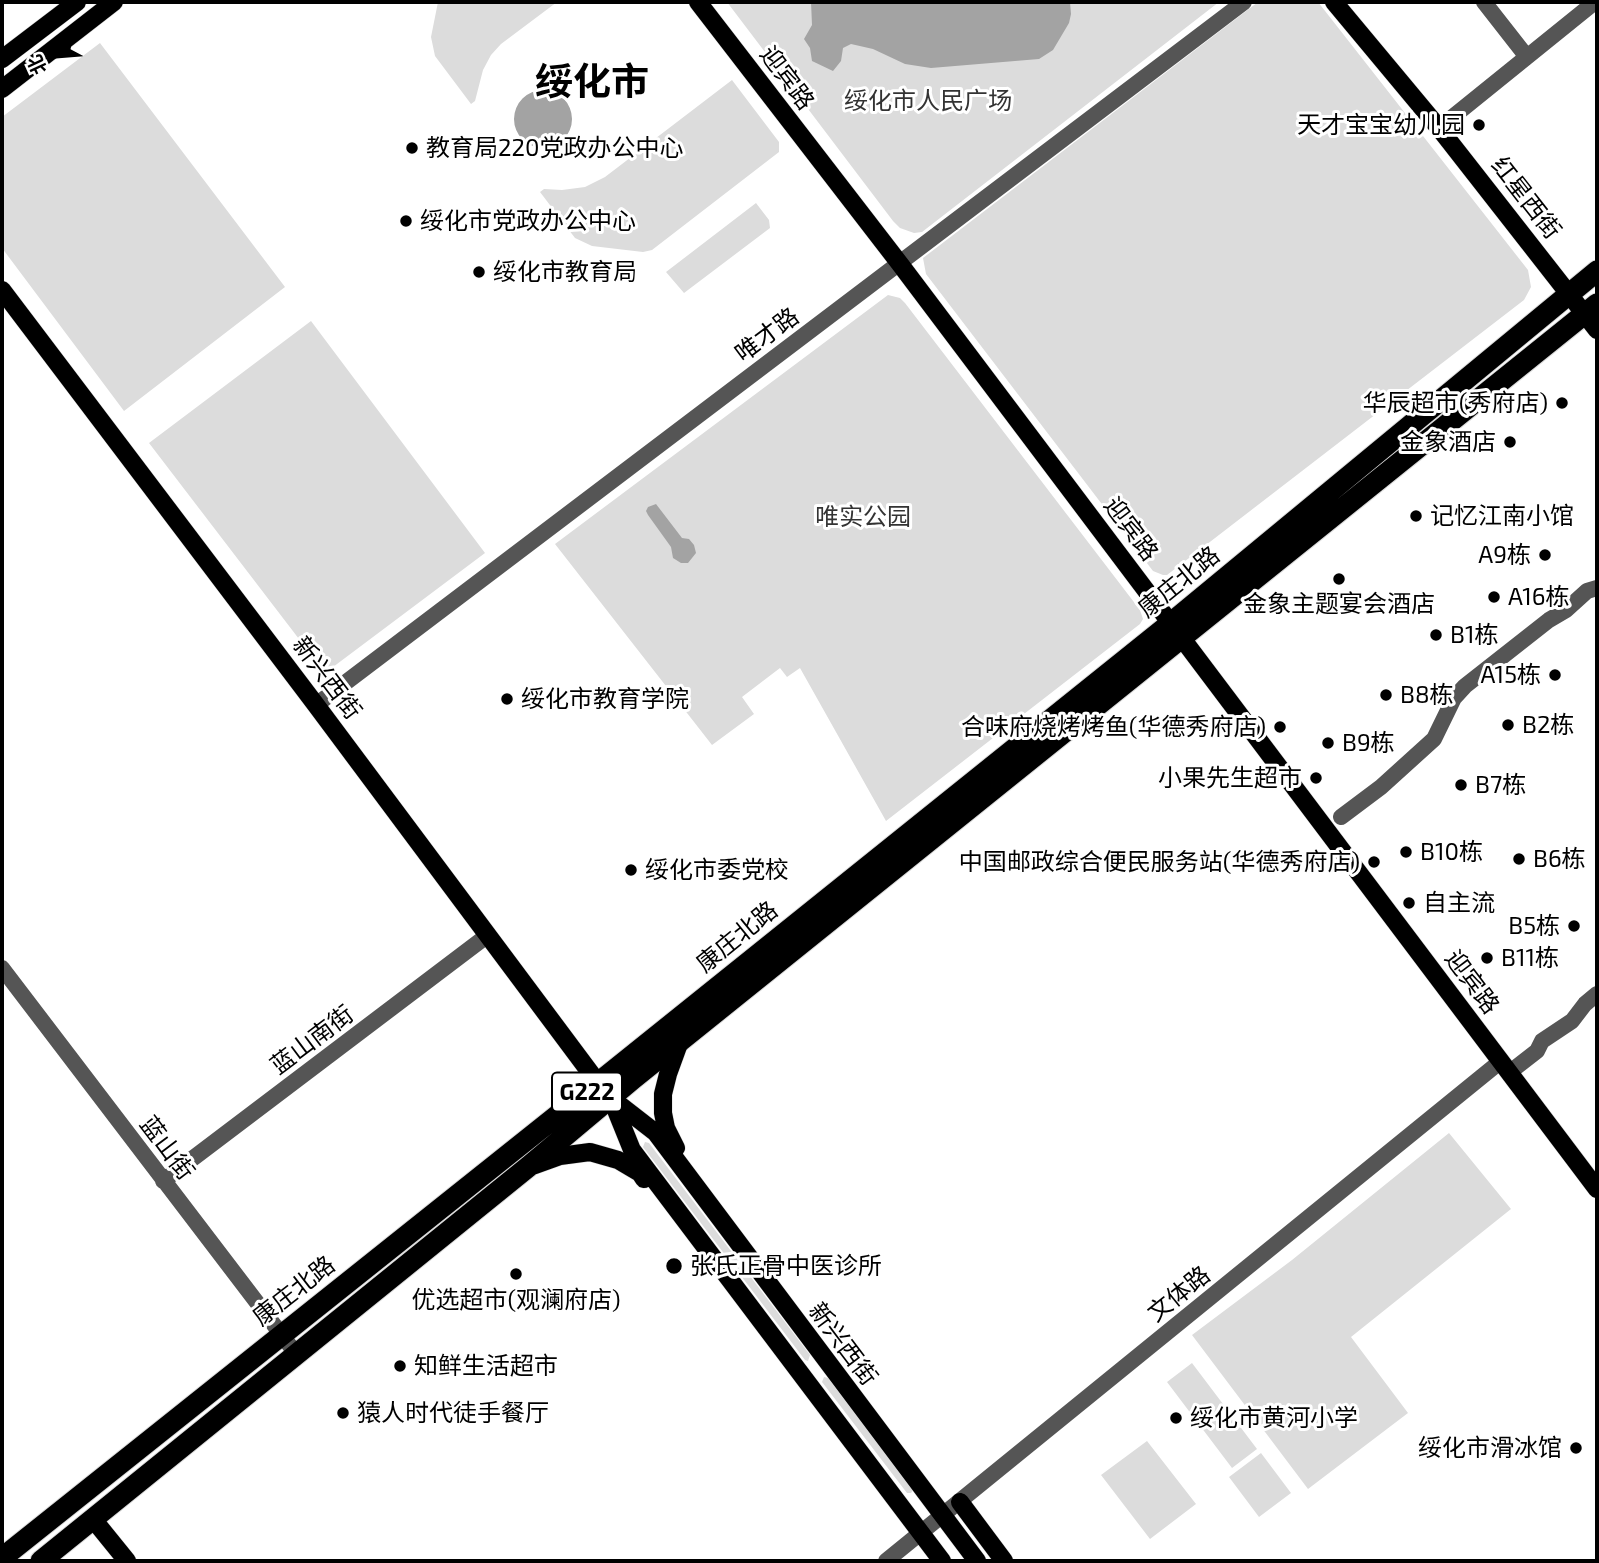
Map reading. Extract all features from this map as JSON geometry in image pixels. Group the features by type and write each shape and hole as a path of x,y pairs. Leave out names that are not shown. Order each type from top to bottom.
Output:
{"highway":[{"name":"康庄北路","path":"41,1561 528,1167 604,1091 680,1041 1176,631 1597,271"},
{"name":"康庄北路","path":"2,1558 281,1335 604,1091 1176,631 1593,316"}],"main road":[{"path":"2,60 77,2"},
{"path":"2,89 114,2"},
{"name":"迎宾路","path":"698,2 900,264 1597,1189"},
{"name":"红星西街","path":"1334,2 1439,128 1570,294 1593,316"},
{"name":"新兴西街","path":"2,290 604,1091 632,1150 942,1561"},
{"path":"680,1041 663,1094 666,1128 676,1149 711,1198 727,1231"},
{"name":"新兴西街","path":"604,1091 656,1133 825,1362 977,1561"},
{"path":"528,1167 574,1153 590,1152 618,1160 640,1173 682,1228 707,1248"},
{"path":"804,1379 825,1362"},
{"path":"960,1502 1004,1561"},
{"path":"93,1519 127,1561"}],"street":[{"name":"唯才路","path":"316,705 1244,2"},
{"path":"1484,2 1527,57"},
{"path":"1439,128 1527,57 1584,5"},
{"path":"1341,817 1381,787 1434,739 1454,698 1465,686 1587,591 1597,588"},
{"name":"蓝山南街","path":"163,1181 488,935"},
{"name":"蓝山街","path":"2,968 297,1355"},
{"name":"文体路","path":"886,1561 1505,1067 1537,1051 1542,1041 1572,1021 1585,1004 1597,995"}],"green space":[{"path":"438,2 557,2 501,44 491,55 483,70 475,101 471,104 435,56 431,37"},
{"name":"绥化市人民广场","path":"727,2 1219,2 922,232 914,233 900,228 893,221"},
{"path":"1258,2 1318,2 1528,270 1531,287 1524,300 1167,575 1163,575 1153,571 926,274 923,258"},
{"path":"100,43 285,287 124,411 2,248 2,117"},
{"path":"732,80 779,142 779,152 652,250 643,252 592,246 575,238 540,192 544,189 585,187 605,177"},
{"path":"756,203 769,220 770,228 684,293 666,272"},
{"name":"唯实公园","path":"888,295 900,298 905,303 1140,610 1143,619 886,821 800,668 787,677 780,668 742,697 754,714 712,745 555,544"},
{"path":"311,321 485,553 325,673 149,443"},
{"path":"1449,1133 1511,1209 1351,1337 1408,1413 1308,1489 1192,1335 1292,1260"},
{"path":"645,1142 649,1143 810,1355 808,1361 643,1147"},
{"path":"1192,1363 1257,1449 1232,1468 1167,1382"},
{"path":"824,1377 828,1378 914,1489 911,1493 907,1493 822,1382"},
{"path":"1147,1441 1196,1504 1150,1539 1101,1475"},
{"path":"1261,1453 1291,1493 1259,1517 1229,1477"}],"shaded area":[{"path":"811,2 1070,2 1071,14 1069,23 1053,50 1039,59 931,68 905,64 873,49 851,44 843,48 841,61 833,71 812,61 810,48 804,39 812,25"},
{"path":"543,90 554,92 567,103 572,119 570,130 559,143 543,148 532,146 519,135 514,119 516,108 527,95"},
{"path":"656,504 682,538 689,539 694,545 696,553 688,563 681,563 673,558 671,547 648,515 648,507"}],"place":[{"name":"天才宝宝幼儿园","path":"1479,125"},
{"name":"教育局220党政办公中心","path":"412,148"},
{"name":"绥化市党政办公中心","path":"406,221"},
{"name":"绥化市教育局","path":"479,272"},
{"name":"华辰超市(秀府店)","path":"1562,403"},
{"name":"金象酒店","path":"1510,442"},
{"name":"记忆江南小馆","path":"1416,516"},
{"name":"A9栋","path":"1545,555"},
{"name":"金象主题宴会酒店","path":"1339,579"},
{"name":"A16栋","path":"1494,597"},
{"name":"B1栋","path":"1436,635"},
{"name":"A15栋","path":"1555,675"},
{"name":"B8栋","path":"1386,695"},
{"name":"绥化市教育学院","path":"507,699"},
{"name":"B2栋","path":"1508,725"},
{"name":"合味府烧烤烤鱼(华德秀府店)","path":"1280,727"},
{"name":"B9栋","path":"1328,743"},
{"name":"小果先生超市","path":"1316,778"},
{"name":"B7栋","path":"1461,785"},
{"name":"B10栋","path":"1406,852"},
{"name":"B6栋","path":"1519,859"},
{"name":"中国邮政综合便民服务站(华德秀府店)","path":"1374,862"},
{"name":"绥化市委党校","path":"631,870"},
{"name":"自主流","path":"1409,903"},
{"name":"B5栋","path":"1574,926"},
{"name":"B11栋","path":"1487,958"},
{"name":"张氏正骨中医诊所","path":"674,1266"},
{"name":"优选超市(观澜府店)","path":"516,1274"},
{"name":"知鲜生活超市","path":"400,1366"},
{"name":"猿人时代徒手餐厅","path":"343,1413"},
{"name":"绥化市黄河小学","path":"1176,1418"},
{"name":"绥化市滑冰馆","path":"1576,1448"}],"district":[{"name":"绥化市","path":"592,82"}]}
